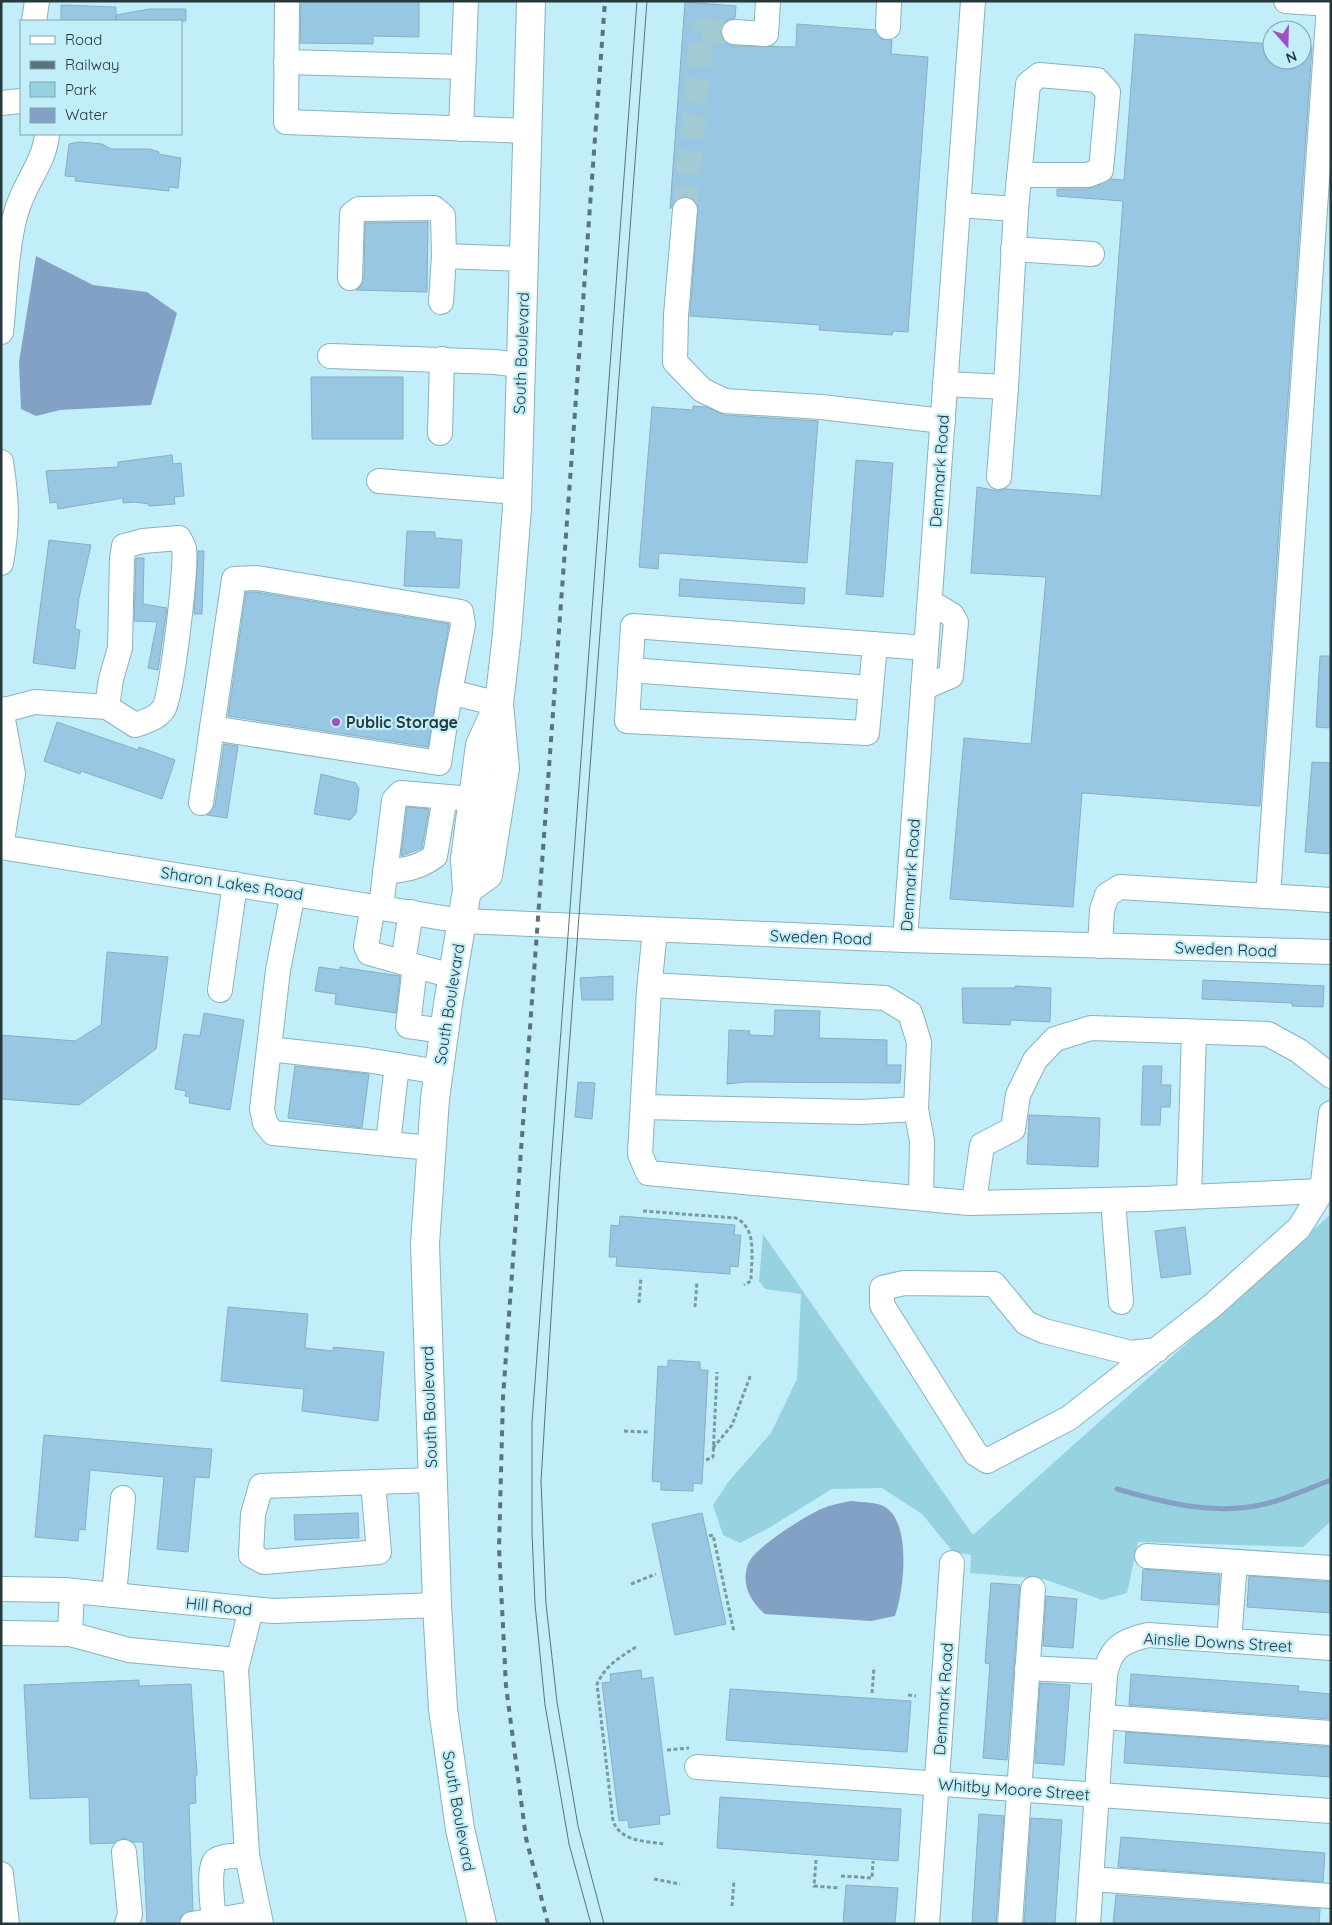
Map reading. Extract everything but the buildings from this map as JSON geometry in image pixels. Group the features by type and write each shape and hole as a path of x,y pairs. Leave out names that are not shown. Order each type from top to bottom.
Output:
{"main road":[{"name":"South Boulevard","path":"467,890 488,875 505,768 498,704 515,550 531,1"},
{"name":"South Boulevard","path":"482,1924 470,1876 453,1789 443,1709 432,1480 425,1244 431,1148 439,1072 467,890 465,859 472,800 480,744 498,704"}],"street":[{"path":"34,20 37,1"},
{"path":"287,1 286,122 527,131"},
{"path":"461,129 466,1"},
{"path":"734,32 766,34 768,1"},
{"path":"888,27 889,1"},
{"name":"Denmark Road","path":"905,940 973,1"},
{"path":"1268,896 1330,4 1286,1"},
{"path":"286,62 463,67"},
{"path":"999,477 1013,249 1019,176 1028,84 1039,75 1097,80 1108,92 1101,170 1088,175 1019,176"},
{"path":"1,102 20,101"},
{"path":"1,332 15,214 23,193 44,151 47,135"},
{"path":"958,205 1016,209"},
{"path":"350,278 352,214 359,209 434,208 442,216 444,256 441,302"},
{"path":"686,210 676,315 675,362 702,390 725,401 821,407 943,421"},
{"path":"1013,249 1092,254"},
{"path":"444,256 524,259"},
{"path":"330,356 442,359 520,365"},
{"path":"440,433 442,359"},
{"path":"945,384 1006,387"},
{"path":"1,462 7,498 8,526 1,563"},
{"path":"379,481 517,492"},
{"path":"1,847 13,774 1,710 35,702 107,707 135,725 149,721 164,708 174,664 182,587 184,549 179,538 143,541 124,546 120,648 111,679 107,707"},
{"path":"201,803 212,728 234,579 266,580 461,612 463,625 439,763 212,728"},
{"path":"923,688 952,676 956,622 952,615 930,602"},
{"path":"875,644 867,733 627,721 633,626 875,644 926,648"},
{"path":"630,670 870,688"},
{"path":"450,692 498,704"},
{"path":"453,976 370,953 366,946 385,872 394,800 401,793 472,800"},
{"path":"385,872 410,869 425,864 435,856 445,797"},
{"name":"Sharon Lakes Road","path":"1,847 462,921"},
{"path":"435,856 465,859"},
{"path":"220,990 235,884"},
{"path":"1100,946 1102,910 1107,895 1120,887 1331,900"},
{"path":"293,893 278,970 262,1109 266,1123 273,1132 431,1148"},
{"path":"411,912 408,1026 415,1029 444,1031"},
{"name":"Sweden Road","path":"462,921 905,940 1331,952"},
{"path":"655,930 640,1154 648,1173 974,1202 1113,1200 1322,1191"},
{"path":"650,986 885,998 910,1013 919,1042 916,1110 922,1141 921,1198"},
{"path":"974,1202 982,1145 1013,1129 1018,1095 1035,1060 1055,1039 1091,1028 1268,1034 1299,1051 1331,1076"},
{"path":"1189,1197 1194,1032"},
{"path":"269,1049 439,1072"},
{"path":"388,1143 397,1065"},
{"path":"643,1106 861,1112 916,1110"},
{"path":"1157,1350 1131,1353 1044,1331 1026,1323 994,1284 904,1282 882,1288 882,1305 976,1454 987,1461 1069,1418 1157,1350 1212,1306 1299,1228 1322,1191 1331,1113"},
{"path":"1113,1200 1121,1302"},
{"path":"373,1482 379,1552 264,1562 251,1555 253,1514 261,1486 373,1482 432,1480"},
{"path":"114,1595 123,1498"},
{"path":"1147,1556 1331,1568"},
{"path":"1230,1641 1235,1562"},
{"name":"Denmark Road","path":"927,1924 952,1563"},
{"name":"Hill Road","path":"1,1588 72,1591 251,1609 295,1611 437,1604"},
{"path":"1010,1924 1033,1589"},
{"path":"70,1634 72,1591"},
{"path":"246,1855 218,1858 213,1862 203,1922 260,1919 246,1855 236,1669 251,1609"},
{"path":"1,1633 70,1634 129,1650 238,1660"},
{"name":"Ainslie Downs Street","path":"1088,1924 1106,1672 1108,1660 1118,1647 1131,1639 1148,1635 1331,1648"},
{"path":"1027,1668 1106,1672"},
{"path":"1102,1717 1331,1732"},
{"name":"Whitby Moore Street","path":"696,1757 936,1783 1331,1810"},
{"path":"124,1852 130,1914 127,1924"},
{"path":"1,1874 7,1924"},
{"path":"1091,1879 1331,1896"}],"path":[{"path":"643,1211 736,1218 746,1223 750,1232 752,1247 750,1281 744,1285"},
{"path":"639,1303 641,1277"},
{"path":"695,1307 697,1282"},
{"path":"706,1460 713,1457 717,1372"},
{"path":"712,1448 732,1425 751,1374"},
{"path":"624,1430 650,1432"},
{"path":"709,1536 713,1535 734,1632"},
{"path":"631,1584 656,1574"},
{"path":"636,1647 615,1660 602,1673 597,1684 613,1821 616,1830 623,1836 664,1844"},
{"path":"872,1693 874,1667"},
{"path":"908,1695 916,1696"},
{"path":"667,1750 696,1757"},
{"path":"816,1860 814,1886 840,1888"},
{"path":"841,1876 872,1878 873,1861"},
{"path":"654,1879 680,1884"},
{"path":"732,1906 734,1880"}],"green space":[{"path":"1331,1214 1331,1521 1303,1547 1138,1542 1127,1593 1102,1600 1044,1579 970,1573 971,1555 953,1552 922,1514 882,1488 832,1489 767,1529 740,1543 723,1535 713,1505 729,1481 771,1433 797,1379 801,1294 765,1289 759,1281 763,1234 973,1535"}],"water":[{"path":"36,256 93,285 147,292 177,313 151,405 60,410 36,416 21,409 19,362"},
{"path":"851,1501 881,1505 891,1512 898,1524 902,1539 903,1573 895,1616 871,1621 765,1614 751,1598 746,1585 746,1571 752,1557 792,1525 813,1513 828,1506"}],"waterway":[{"path":"1117,1489 1172,1503 1227,1509 1273,1502 1331,1480"}],"tunnel":[{"path":"685,210 702,30 734,32"}],"tram line":[{"path":"591,1924 569,1844 545,1705 535,1604 532,1532 532,1423 637,1"},
{"path":"604,1924 578,1826 557,1702 546,1604 541,1481 560,1171 647,1"}],"railway":[{"path":"548,1924 526,1838 506,1686 499,1548 503,1397 605,1"}],"place":[{"name":"Public Storage","path":"336,722"}]}
